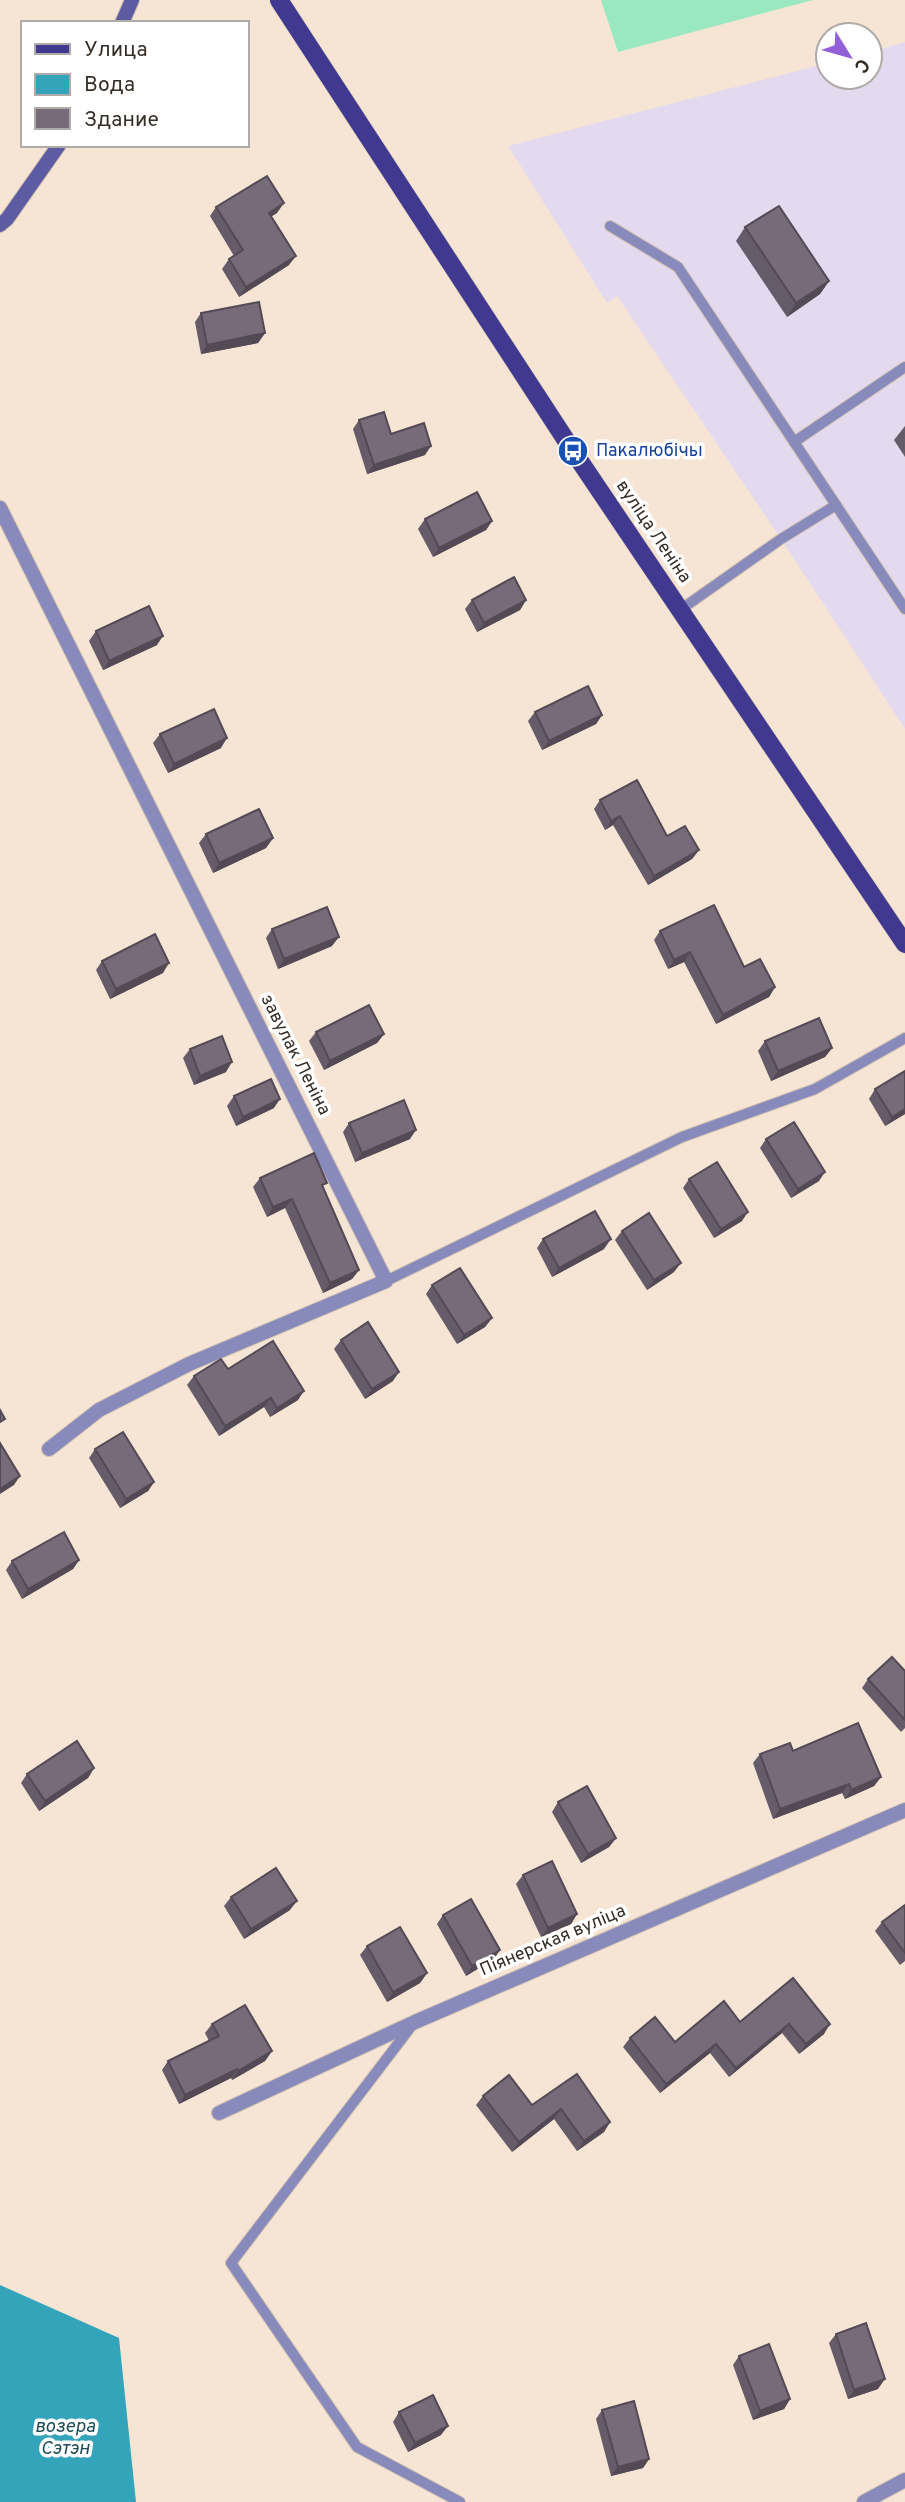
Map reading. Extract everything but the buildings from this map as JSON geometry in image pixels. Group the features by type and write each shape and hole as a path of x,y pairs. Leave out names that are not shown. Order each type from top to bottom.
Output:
{"main road":[{"name":"вуліца Леніна","path":"279,0 680,610 905,944"}],"street":[{"path":"123,21 132,0"},
{"path":"0,225 59,147"},
{"name":"завулак Леніна","path":"0,508 386,1281"},
{"path":"48,1449 99,1410 189,1364 386,1281"},
{"name":"Піянерская вуліца","path":"219,2113 415,2022 905,1810"},
{"path":"864,2502 905,2480"}],"lane":[{"path":"610,226 678,267 905,609"},
{"path":"794,442 905,367"},
{"path":"680,610 781,539 836,505"},
{"path":"386,1281 682,1137 816,1089 905,1038"},
{"path":"415,2022 231,2263 357,2447 460,2502"}],"shaded area":[{"path":"905,42 905,729 617,296 607,303 508,146 814,67 814,91 884,91 884,48"}],"green space":[{"path":"601,0 813,0 618,52"}],"water":[{"name":"возера Сэтэн","path":"0,2285 119,2338 136,2502 0,2502"}],"place":[{"name":"Пакалюбічы","path":"573,451"}]}
